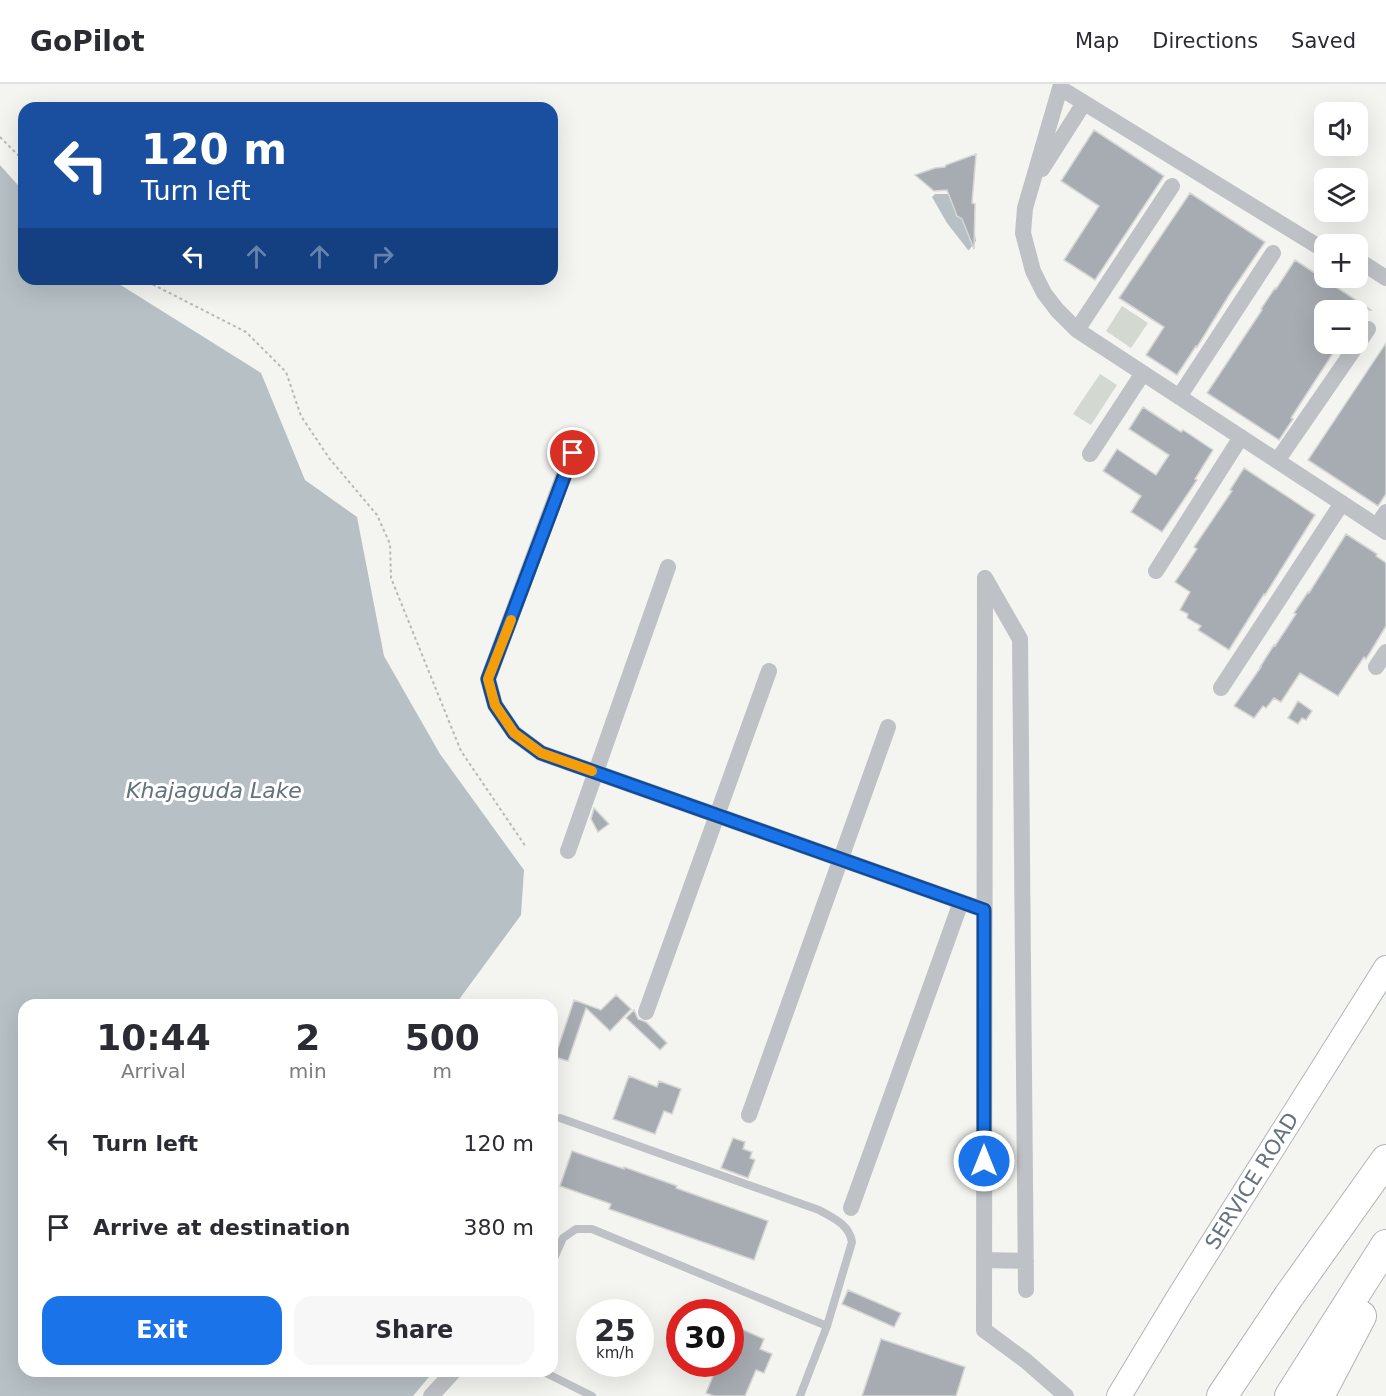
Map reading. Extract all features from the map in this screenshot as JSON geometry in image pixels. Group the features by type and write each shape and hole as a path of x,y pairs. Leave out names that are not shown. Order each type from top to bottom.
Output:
{"highway":[{"path":"1222,1396 1289,1296 1386,1160"},
{"path":"1246,1396 1386,1167"},
{"path":"1290,1396 1386,1245"},
{"path":"1319,1396 1386,1269"}],"main road":[{"name":"SERVICE ROAD","path":"1119,1396 1386,968"}],"street":[{"path":"1065,86 1084,103 1314,244"},
{"path":"1065,86 1025,208 1023,233 1033,271 1044,293 1077,330 1342,503 1383,523"},
{"path":"1065,86 1315,234"},
{"path":"1032,185 1084,103"},
{"path":"1077,330 1172,186"},
{"path":"1179,396 1273,253"},
{"path":"1368,266 1386,278"},
{"path":"1368,276 1386,287"},
{"path":"1277,461 1351,354"},
{"path":"1090,454 1143,373"},
{"path":"1156,571 1241,437"},
{"path":"573,453 488,679 495,705 514,733 541,753 984,910"},
{"path":"1221,688 1342,503"},
{"path":"568,851 668,567"},
{"path":"1026,1290 1020,639 985,578 984,1330 1026,1361 1066,1396"},
{"path":"1376,667 1386,652"},
{"path":"646,1012 769,671"},
{"path":"749,1115 888,727"},
{"path":"851,1208 961,902"},
{"path":"984,1260 1026,1261"},
{"path":"431,1396 448,1377"}],"lane":[{"path":"561,1118 819,1210 845,1226 851,1234 852,1242 826,1326 800,1396"},
{"path":"558,1249 563,1238 576,1229 592,1229 826,1326"},
{"path":"554,1377 592,1396"}],"path":[{"path":"0,137 18,155"},
{"path":"154,285 246,332 286,372 301,416 329,458 377,515 390,544 391,578 461,751 526,847"}],"shaded area":[{"path":"1122,306 1148,323 1131,348 1106,331"},
{"path":"1100,374 1117,385 1091,425 1073,414"}],"water":[{"name":"Khajaguda Lake","path":"0,165 18,185 18,285 121,285 261,373 305,480 357,517 384,656 440,754 524,870 521,915 459,999 18,999 18,1377 429,1377 413,1396 0,1396"},
{"path":"935,194 948,194 957,216 962,219 967,231 975,235 976,241 969,250 947,223 932,197"}],"building":[{"path":"1094,130 1164,176 1095,280 1064,260 1099,206 1061,181"},
{"path":"976,154 972,203 975,204 974,249 947,190 934,191 915,175 945,167"},
{"path":"1190,193 1265,242 1177,375 1146,355 1164,327 1119,298"},
{"path":"1295,260 1314,272 1314,288 1338,288 1356,300 1314,300 1314,354 1333,354 1279,440 1207,393"},
{"path":"1386,343 1386,494 1378,506 1308,460"},
{"path":"1143,407 1213,450 1195,479 1197,480 1162,532 1131,512 1141,496 1103,471 1117,449 1156,475 1169,455 1129,429"},
{"path":"1244,468 1315,515 1229,650 1198,630 1201,626 1187,618 1188,614 1180,610 1190,592 1175,582 1197,549 1194,547 1232,491 1230,490"},
{"path":"1346,534 1377,554 1376,556 1386,563 1386,626 1366,659 1364,657 1338,696 1300,673 1281,702 1274,698 1266,708 1263,706 1254,718 1234,706"},
{"path":"1298,701 1312,711 1306,720 1302,718 1298,724 1288,718"},
{"path":"594,808 609,824 598,832 591,819"},
{"path":"616,995 631,1009 610,1031 586,1008 568,1061 558,1058 558,1048 574,1000 601,1010"},
{"path":"634,1010 638,1019 646,1022 667,1043 660,1050 626,1018"},
{"path":"629,1076 657,1087 659,1081 681,1089 672,1114 664,1111 655,1134 613,1119"},
{"path":"733,1138 745,1142 743,1149 752,1152 750,1158 755,1160 748,1178 721,1168"},
{"path":"572,1151 624,1169 624,1167 768,1221 754,1260 609,1209 611,1204 560,1186"},
{"path":"848,1290 901,1313 894,1327 842,1304"},
{"path":"744,1330 764,1339 760,1349 772,1354 764,1373 756,1370 745,1396 714,1396 706,1393 713,1377 744,1377"},
{"path":"881,1339 965,1367 956,1396 862,1396"}],"slow traffic":[{"path":"511,620 488,679 495,705 514,733 541,753 592,771"}],"route":[{"path":"573,453 488,679 495,705 514,733 541,753 984,910 984,1161"}]}
